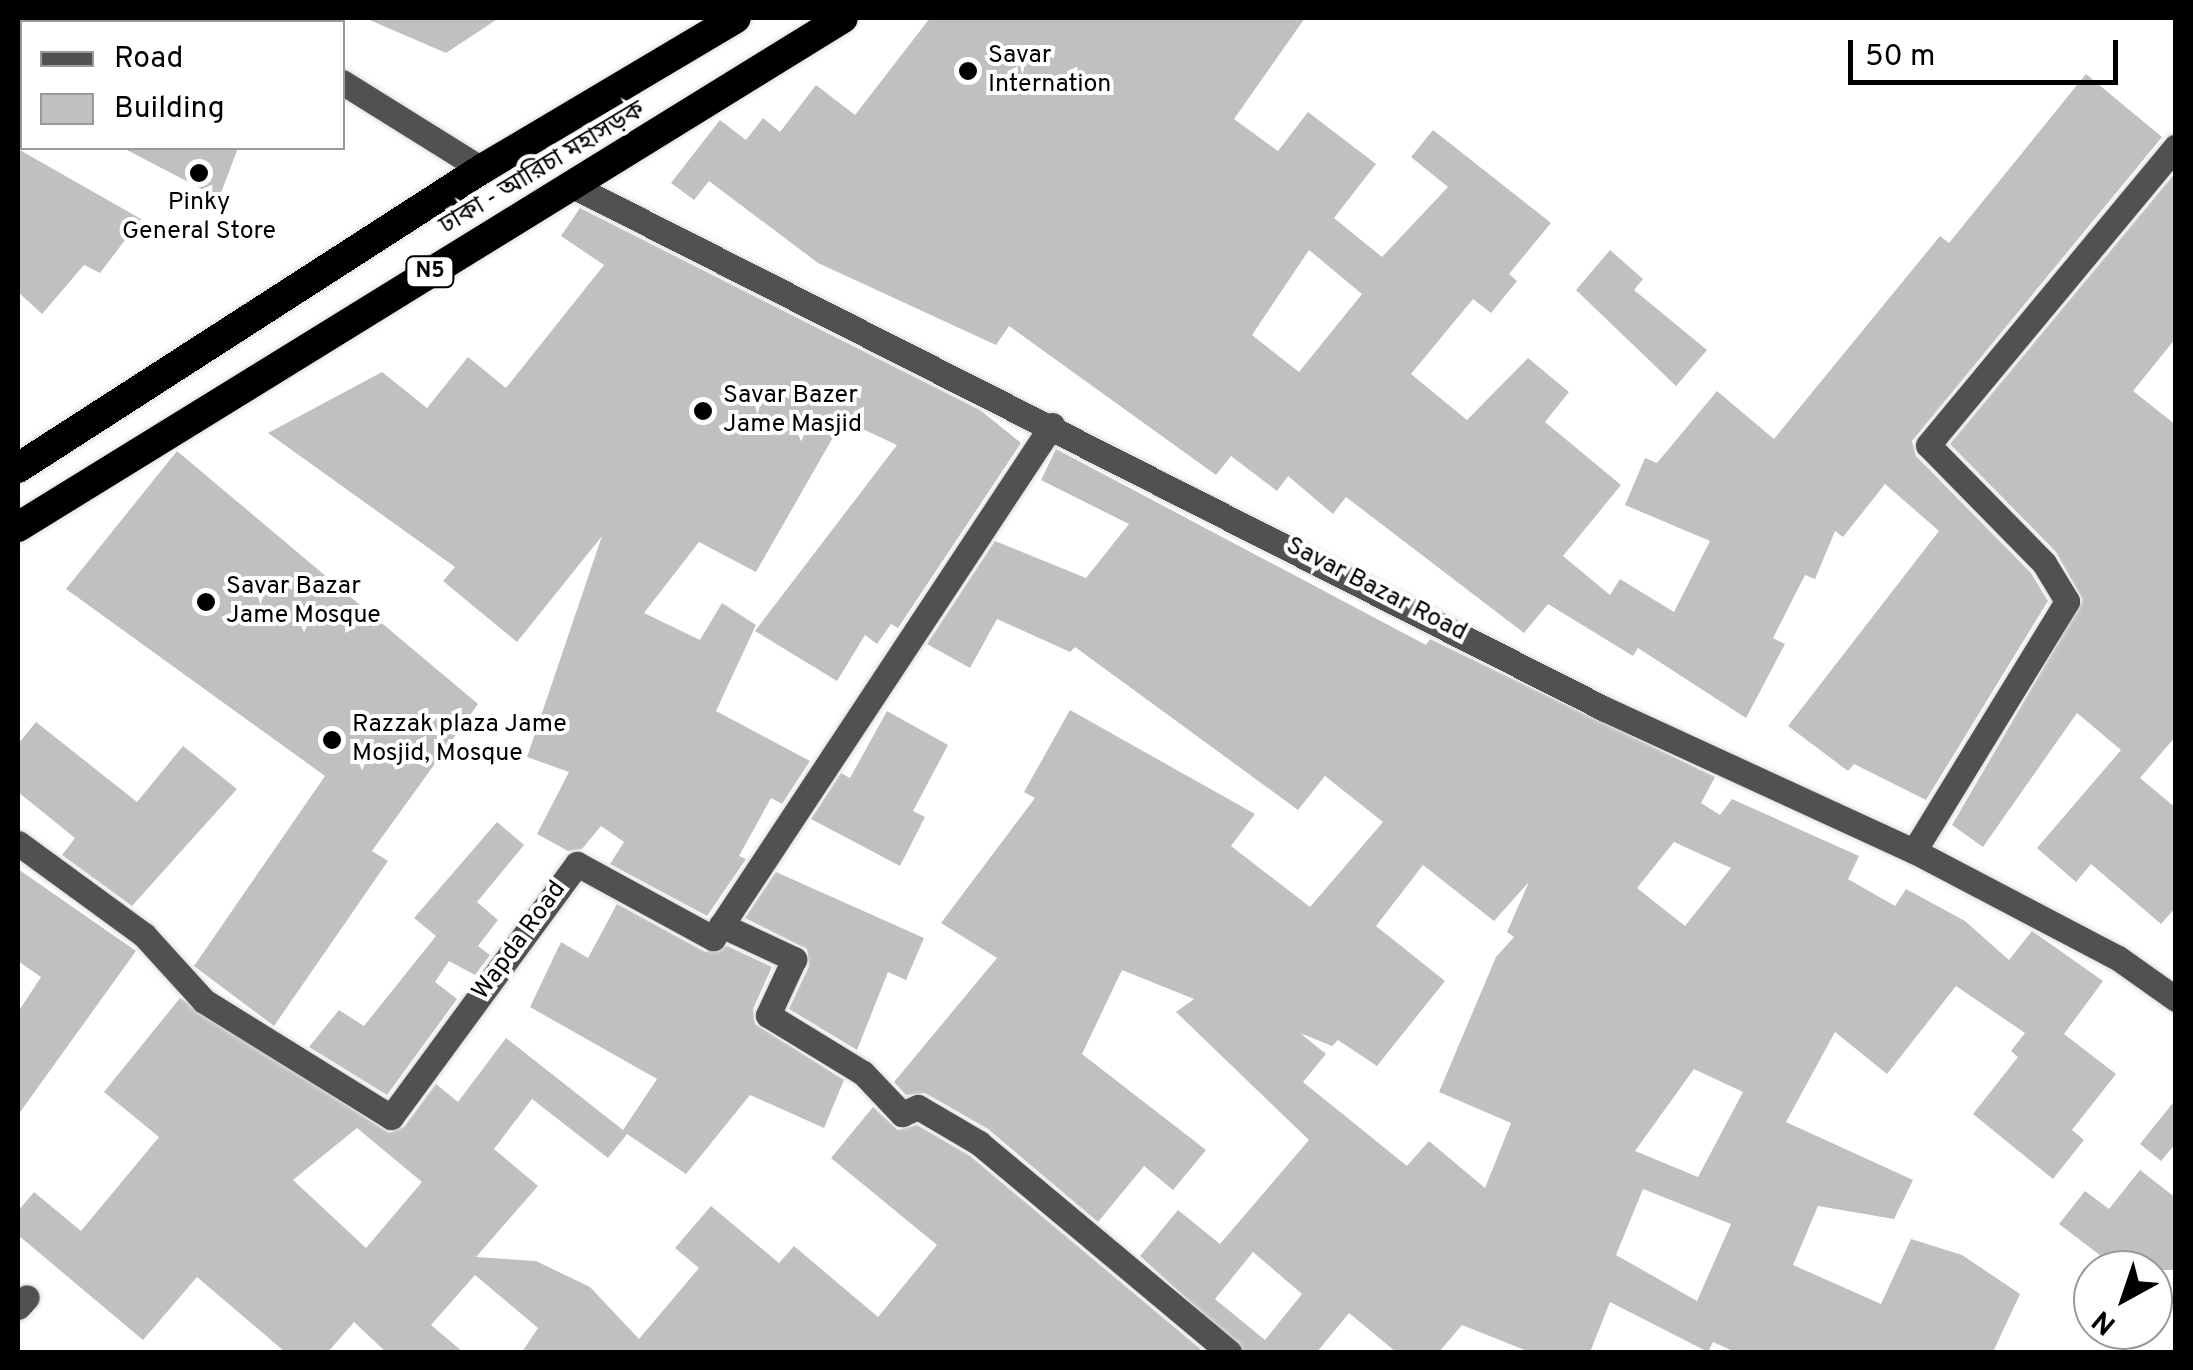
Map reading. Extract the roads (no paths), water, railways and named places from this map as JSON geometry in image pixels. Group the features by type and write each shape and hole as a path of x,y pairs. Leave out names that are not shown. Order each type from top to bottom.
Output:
{"highway":[{"name":"ঢাকা - আরিচা মহাসড়ক","path":"18,468 482,169 736,18"},
{"name":"ঢাকা - আরিচা মহাসড়ক","path":"18,526 843,18"}],"street":[{"path":"345,84 482,169"},
{"path":"1914,851 2067,601 2044,563 1928,444 2176,146"},
{"name":"Savar Bazar Road","path":"573,186 1052,425 1605,709 1914,851 2118,958 2176,999"},
{"path":"1052,425 722,925 794,959 768,1015 862,1072 902,1114 918,1107 980,1143 1229,1352"},
{"name":"Wapda Road","path":"18,843 144,935 204,1001 391,1118 577,864 713,938 722,925"}],"place":[{"name":"Savar Internation","path":"968,71"},
{"name":"Pinky General Store","path":"199,173"},
{"name":"Savar Bazer Jame Masjid","path":"703,411"},
{"name":"Savar Bazar Jame Mosque","path":"206,602"},
{"name":"Razzak plaza Jame Mosjid, Mosque","path":"332,740"}]}
